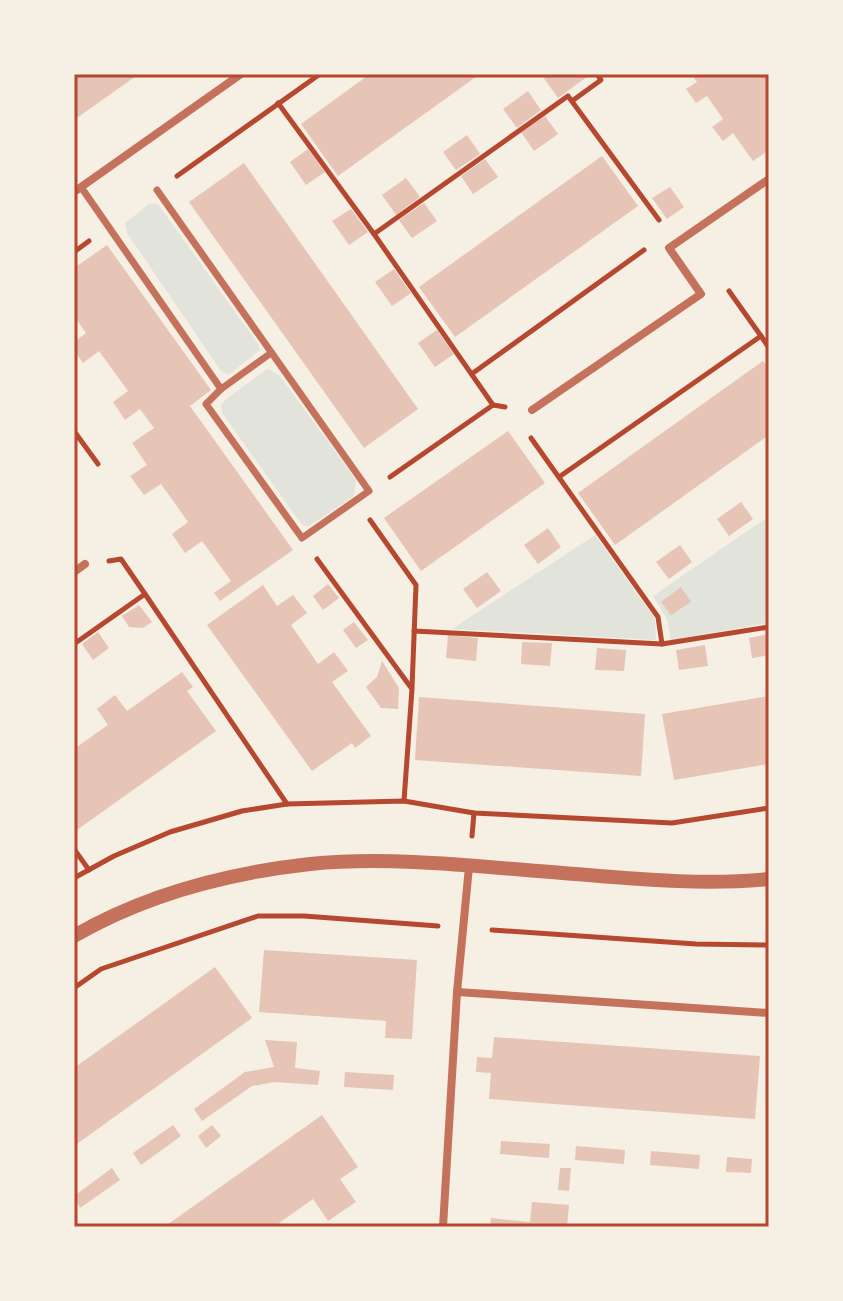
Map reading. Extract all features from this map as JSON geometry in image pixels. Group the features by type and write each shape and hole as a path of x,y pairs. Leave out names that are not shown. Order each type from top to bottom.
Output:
{"street":[{"path":"221,389 109,226 78,189 241,74"},
{"path":"532,410 701,294 669,248 769,179"},
{"path":"157,190 369,491 302,538 206,404 221,389 271,353"},
{"path":"74,572 85,564"},
{"path":"74,936 134,907 223,878 311,864 392,862 639,879 737,882 769,879"},
{"path":"443,1227 457,992 469,867"},
{"path":"457,992 769,1013"}],"path":[{"path":"157,190 320,74"},
{"path":"572,101 601,80 597,74"},
{"path":"374,234 568,96 676,243"},
{"path":"278,103 493,405"},
{"path":"74,252 109,226"},
{"path":"473,373 669,232"},
{"path":"559,477 761,336 769,348"},
{"path":"369,491 493,405 509,407"},
{"path":"74,431 98,464"},
{"path":"526,431 658,617 662,644"},
{"path":"356,501 416,585 404,801"},
{"path":"302,538 412,689"},
{"path":"85,564 121,559 287,804"},
{"path":"74,644 145,594"},
{"path":"414,631 662,644 769,627"},
{"path":"74,878 114,856 184,827 242,811 287,804 404,801 474,813 659,823 769,808"},
{"path":"74,849 89,870"},
{"path":"74,988 101,969 258,916 304,916 696,944 769,945"}],"shaded area":[{"path":"149,204 158,204 258,344 260,350 229,375 221,371 127,233 125,223"},
{"path":"268,368 280,376 356,480 354,496 309,526 303,525 297,518 222,413 221,405 225,400"},
{"path":"769,516 769,623 671,640 667,619 653,596"},
{"path":"595,535 655,619 656,640 452,629"}],"building":[{"path":"74,74 139,74 74,120"},
{"path":"370,74 480,74 338,176 301,124"},
{"path":"547,74 591,74 558,98 543,77"},
{"path":"691,74 769,74 769,150 753,161 733,133 723,141 712,127 723,119 707,96 696,103 686,89 697,82"},
{"path":"528,91 541,110 517,128 503,109"},
{"path":"545,116 558,134 534,151 521,132"},
{"path":"467,135 480,154 456,170 443,152"},
{"path":"308,149 325,172 306,185 290,162"},
{"path":"602,156 638,206 455,337 419,287"},
{"path":"485,159 498,177 473,194 461,176"},
{"path":"244,163 418,409 364,448 189,202"},
{"path":"406,178 420,197 396,215 382,195"},
{"path":"670,187 684,207 667,219 652,198"},
{"path":"424,203 437,221 412,238 399,220"},
{"path":"351,209 368,232 349,245 332,221"},
{"path":"107,245 211,390 190,406 293,550 220,601 214,593 231,581 202,541 185,553 172,534 188,522 161,484 144,495 130,476 147,465 132,443 154,428 140,409 125,420 113,402 128,391 99,351 83,363 74,350 74,342 86,333 74,316 74,268"},
{"path":"394,269 411,293 392,306 375,282"},
{"path":"437,330 454,354 435,367 418,343"},
{"path":"763,361 769,369 769,435 615,545 578,493"},
{"path":"508,431 545,483 421,571 384,518"},
{"path":"741,502 753,519 729,536 717,519"},
{"path":"548,528 561,547 538,564 524,545"},
{"path":"680,545 692,562 669,579 656,562"},
{"path":"487,572 501,591 477,608 463,589"},
{"path":"328,584 339,598 323,610 313,596"},
{"path":"263,585 277,606 293,595 307,613 291,625 318,664 334,652 348,671 332,682 371,736 355,748 352,743 312,771 207,625"},
{"path":"681,587 691,602 671,615 661,602"},
{"path":"139,605 152,622 143,628 129,627 122,616"},
{"path":"354,622 368,640 356,648 343,630"},
{"path":"98,632 109,648 93,660 82,644"},
{"path":"769,634 769,655 752,658 749,638"},
{"path":"448,635 478,638 476,661 446,658"},
{"path":"522,642 552,643 550,666 521,664"},
{"path":"705,645 708,666 679,670 676,650"},
{"path":"597,648 626,650 624,671 595,670"},
{"path":"382,661 399,688 398,709 381,708 366,687 377,677"},
{"path":"182,672 193,687 187,691 216,731 74,832 74,749 108,725 97,709 115,695 127,711"},
{"path":"769,696 769,764 674,780 662,714"},
{"path":"419,697 645,714 641,776 415,760"},
{"path":"264,950 417,960 412,1039 385,1038 386,1021 259,1012"},
{"path":"215,967 252,1018 74,1146 74,1068"},
{"path":"494,1037 760,1056 755,1119 489,1099 491,1073 476,1072 477,1057 492,1058"},
{"path":"265,1040 297,1042 295,1068 320,1071 318,1085 275,1082 252,1086 202,1121 194,1109 245,1072 274,1067"},
{"path":"345,1072 394,1075 393,1090 344,1087"},
{"path":"322,1115 358,1167 340,1179 356,1202 328,1221 313,1199 279,1223 281,1227 164,1227"},
{"path":"173,1125 181,1136 141,1165 133,1153"},
{"path":"212,1125 221,1136 206,1148 198,1136"},
{"path":"501,1141 550,1144 549,1158 500,1154"},
{"path":"576,1146 625,1150 624,1164 575,1160"},
{"path":"651,1151 700,1155 699,1169 650,1165"},
{"path":"727,1157 752,1159 751,1173 726,1172"},
{"path":"112,1168 120,1180 80,1208 74,1196"},
{"path":"560,1168 571,1168 569,1191 558,1190"},
{"path":"532,1202 569,1205 567,1227 490,1227 491,1218 530,1222"}]}
